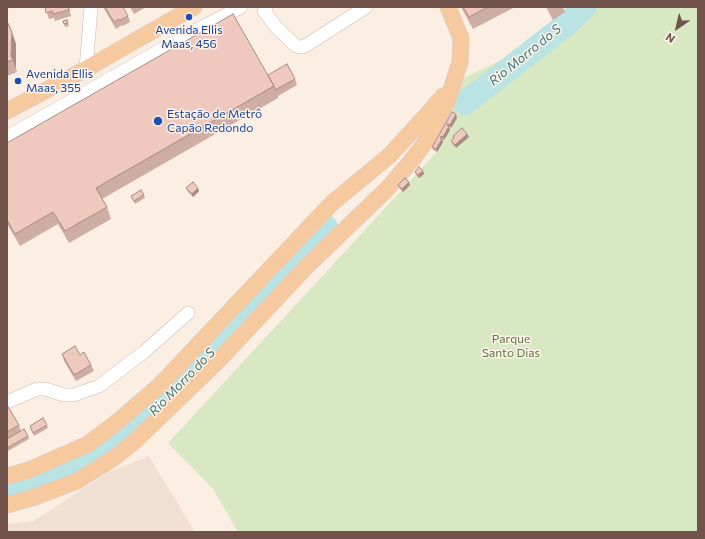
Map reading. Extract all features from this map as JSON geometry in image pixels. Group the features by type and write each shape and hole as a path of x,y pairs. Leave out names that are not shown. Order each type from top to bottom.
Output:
{"main road":[{"path":"7,112 194,7"},
{"path":"7,505 35,497 77,481 114,458 135,441 217,362 308,265 387,189 412,160 434,128 447,102 454,83 460,62 461,38 448,7"},
{"path":"7,476 29,470 88,444 116,423 159,386 332,203 389,156 424,119 454,83"},
{"path":"332,203 344,209 354,220"}],"street":[{"path":"86,69 91,7"},
{"path":"7,137 189,34 241,7"},
{"path":"266,7 264,11 277,28 296,46 305,46 366,7"},
{"path":"7,402 37,389 45,389 64,395 74,395 99,386 144,352 188,313"}],"shaded area":[{"path":"149,456 195,532 7,532 7,524 34,521 107,473"}],"green space":[{"name":"Parque Santo Dias","path":"589,7 698,7 698,532 238,532 213,489 168,443 435,154 463,78 562,32"}],"building":[{"path":"45,7 68,7 69,10 53,14 52,11 46,13"},
{"path":"105,7 123,7 128,16 114,22"},
{"path":"463,7 488,7 469,17"},
{"path":"233,14 274,86 96,188 107,207 65,231 53,212 15,234 7,220 7,143"},
{"path":"67,20 68,23 64,24 63,21"},
{"path":"7,21 12,32 11,56 13,60 7,62"},
{"path":"287,64 295,79 275,90 268,75"},
{"path":"452,112 456,114 450,125 447,124 449,126 443,137 441,136 440,138 442,139 436,149 432,147"},
{"path":"462,128 467,134 455,145 451,141 454,138 453,136"},
{"path":"419,167 423,171 418,175 415,172"},
{"path":"405,178 409,182 402,189 398,185"},
{"path":"193,182 198,188 192,194 186,188"},
{"path":"141,190 144,195 134,201 131,196"},
{"path":"75,346 80,355 84,352 91,365 74,375 62,354"},
{"path":"7,405 19,425 7,432"},
{"path":"43,418 47,425 33,433 30,426"},
{"path":"24,429 28,436 7,448 7,439"}],"waterway":[{"name":"Rio Morro do S","path":"465,103 563,27 585,7"},
{"name":"Rio Morro do S","path":"7,495 24,492 88,462 155,413 326,227"}],"place":[{"name":"Avenida Ellis Maas, 456","path":"189,17"},
{"name":"Avenida Ellis Maas, 355","path":"18,81"},
{"name":"Estação de Metrô Capão Redondo","path":"158,121"}]}
